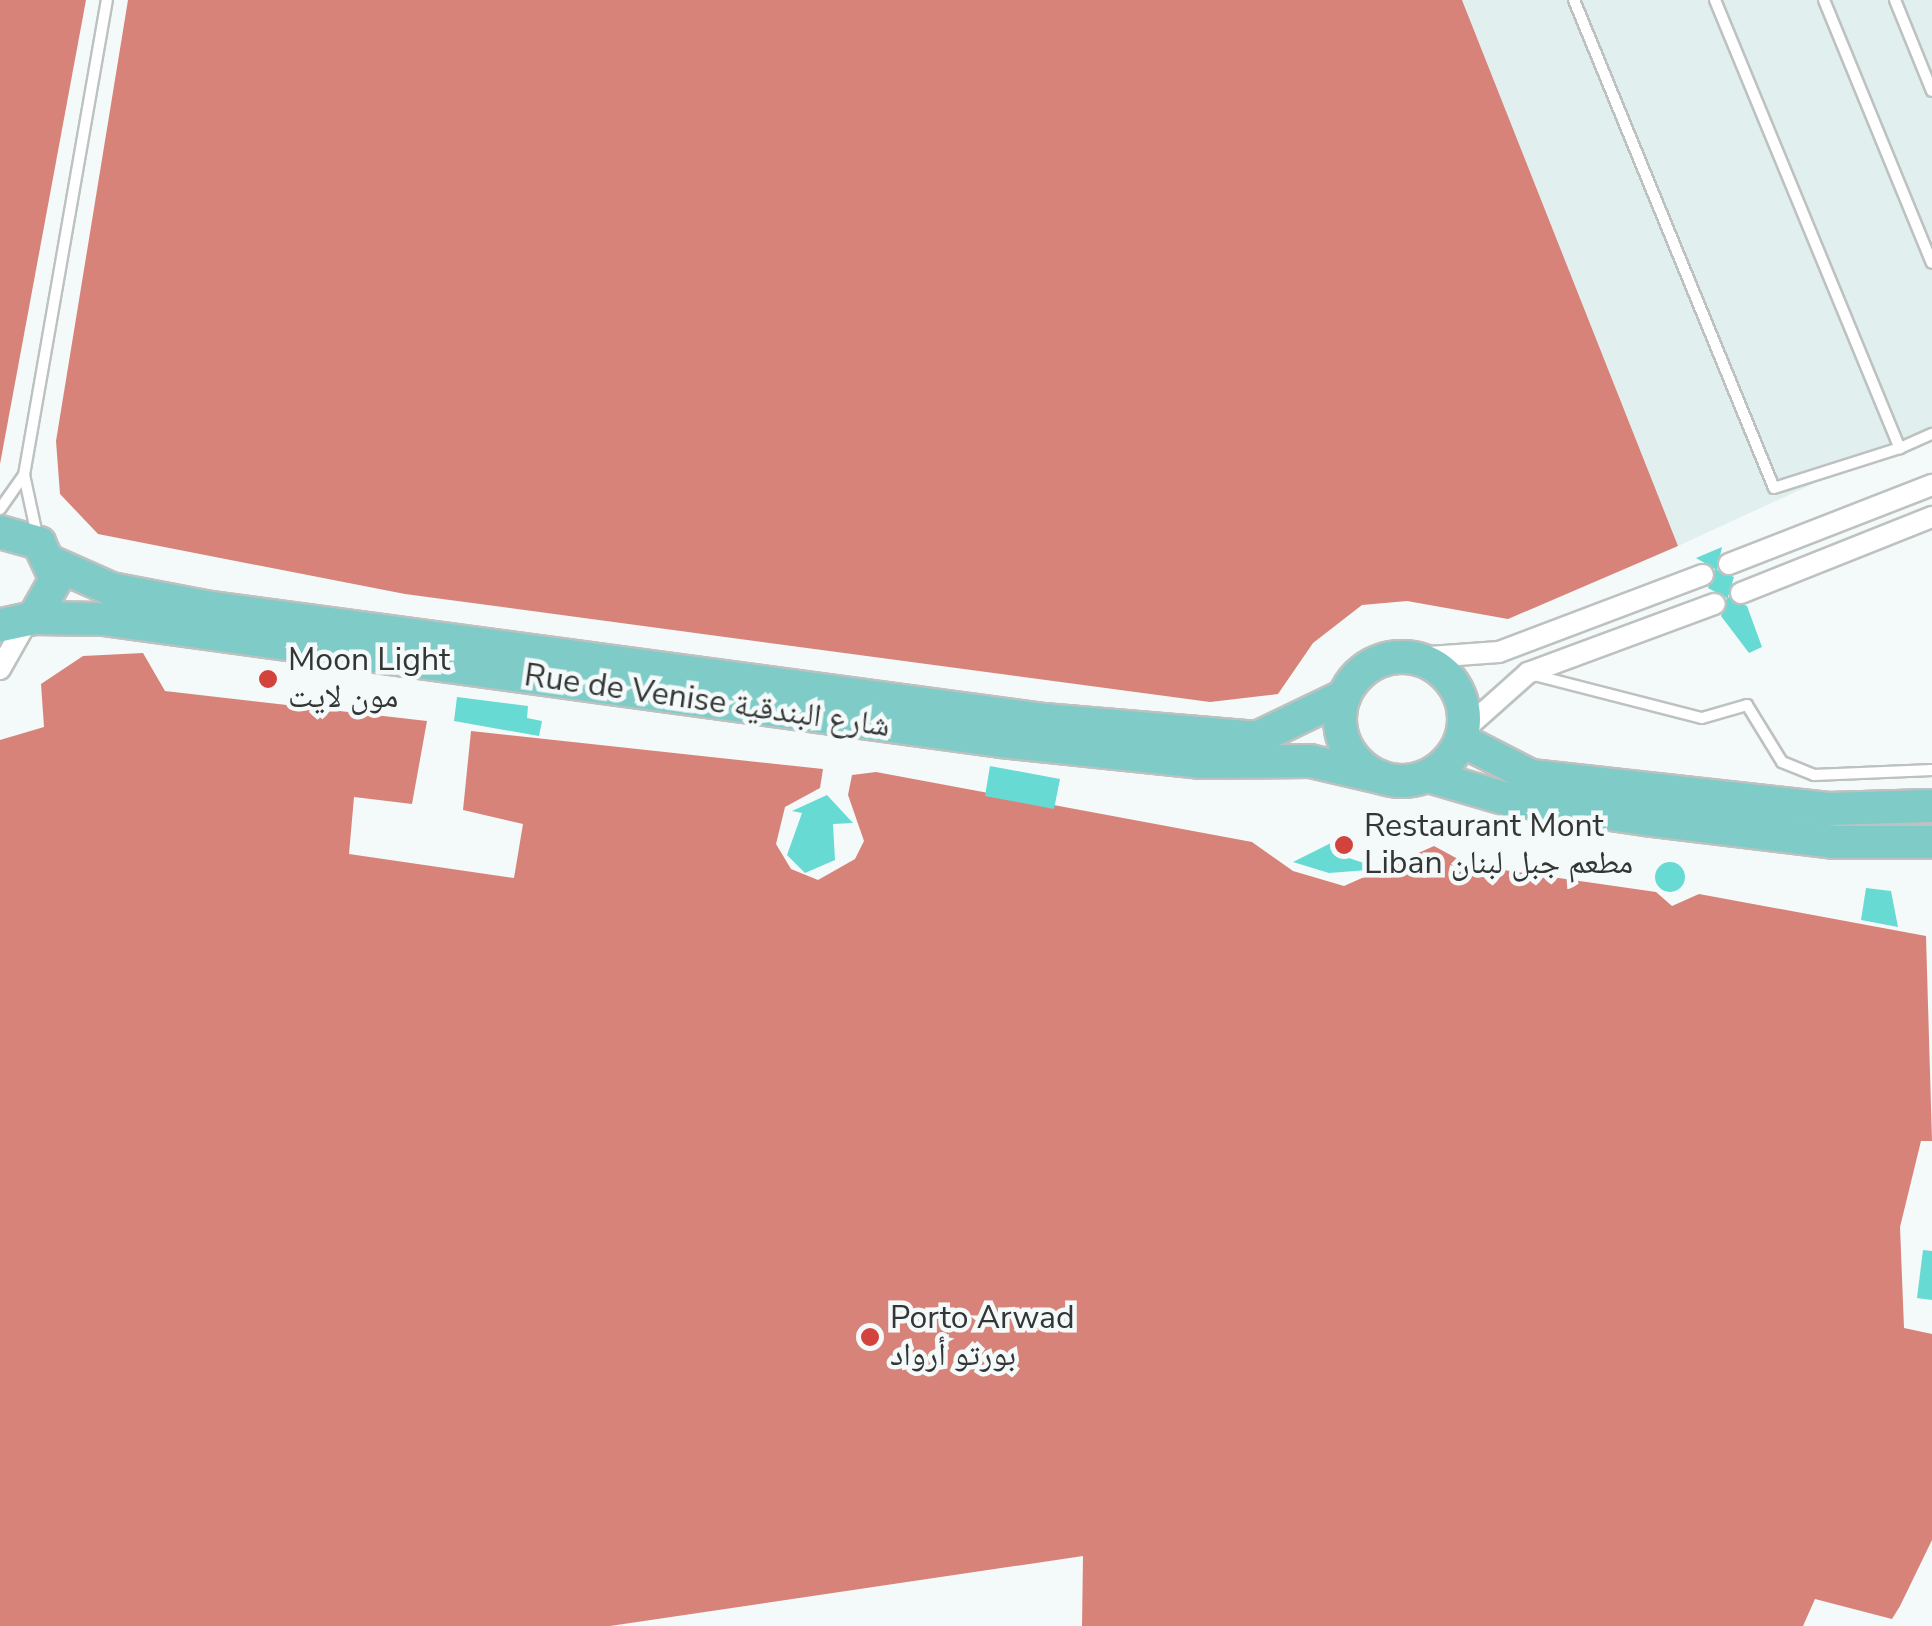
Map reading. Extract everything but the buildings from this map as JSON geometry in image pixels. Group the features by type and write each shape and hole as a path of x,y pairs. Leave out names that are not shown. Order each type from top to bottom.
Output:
{"main road":[{"name":"Rue de Venise شارع البندقية","path":"0,532 112,590 205,607 1044,720 1256,738 1344,696"},
{"path":"20,622 53,594 46,553"},
{"name":"Rue de Venise شارع البندقية","path":"20,622 154,625 1001,741 1200,762 1310,761 1380,777"},
{"path":"1428,776 1462,735 1454,684 1416,658 1367,667 1344,696 1342,734 1380,777 1428,776 1507,800 1834,842 1932,842"},
{"path":"1462,735 1531,776 1828,808 1932,806"}],"street":[{"path":"1729,564 1932,485"},
{"path":"1741,593 1932,517"},
{"path":"1416,658 1499,652 1703,575"},
{"path":"1462,735 1528,673 1715,604"},
{"path":"0,669 20,622"}],"lane":[{"path":"46,553 24,476 107,0"},
{"path":"1574,0 1774,488 1932,434"},
{"path":"1715,0 1900,448"},
{"path":"1824,0 1932,263"},
{"path":"1895,0 1932,90"},
{"path":"0,509 24,476"},
{"path":"1528,673 1702,718 1747,706 1782,762 1814,774 1932,770"}],"shaded area":[{"path":"0,0 86,0 0,464"},
{"path":"128,0 1462,0 1678,546 1508,619 1407,601 1362,605 1313,643 1278,694 1210,702 405,594 98,534 60,494 56,441"},
{"path":"1462,0 1932,0 1932,429 1678,546"},
{"path":"143,653 165,691 427,721 412,804 354,797 349,854 514,878 523,824 463,810 471,731 823,769 820,788 785,807 776,844 791,869 818,880 855,859 864,841 848,795 852,775 876,772 1252,842 1293,871 1344,886 1434,846 1469,865 1656,892 1672,906 1699,894 1926,936 1932,1141 1921,1141 1900,1227 1904,1328 1932,1334 1932,1540 1900,1606 1892,1619 1815,1599 1803,1626 1082,1626 1083,1556 610,1626 0,1626 0,740 44,727 41,684 83,656"}],"place":[{"name":"Moon Light مون لايت","path":"268,679"},
{"name":"Restaurant Mont Liban مطعم جبل لبنان","path":"1344,845"},
{"name":"Porto Arwad بورتو أرواد","path":"870,1337"}]}
